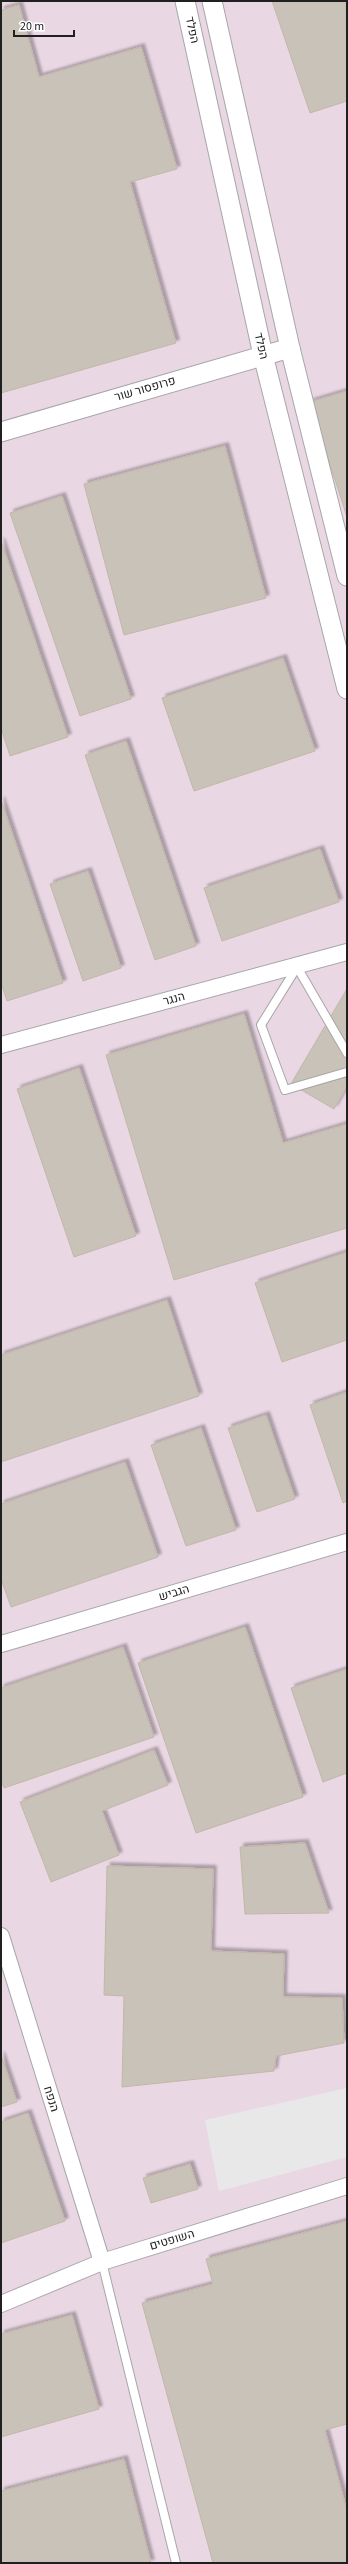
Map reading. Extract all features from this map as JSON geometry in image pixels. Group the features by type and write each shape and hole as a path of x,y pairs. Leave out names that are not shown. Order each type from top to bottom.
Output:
{"street":[{"name":"הפלד","path":"185,1 263,355 347,689"},
{"path":"212,1 290,348 347,576"},
{"name":"פרופסור שור","path":"1,432 290,348"},
{"name":"הנגר","path":"1,1045 347,952"},
{"name":"הגביש","path":"1,1644 347,1542"},
{"name":"הנפח","path":"1,1936 102,2262"},
{"name":"השופטים","path":"1,2304 102,2262 347,2186"}],"lane":[{"path":"347,1053 297,966 261,1025 285,1090 347,1072"},
{"path":"102,2262 176,2563"}],"shaded area":[{"path":"1,1 347,1 347,2563 1,2563"},
{"path":"347,2088 347,2157 219,2191 205,2120"}],"building":[{"path":"272,1 346,1 347,101 310,113"},
{"path":"19,5 39,77 141,47 177,169 130,182 176,343 1,393 1,10"},
{"path":"347,391 347,517 310,402"},
{"path":"225,446 266,598 124,635 84,484"},
{"path":"62,496 131,699 80,716 10,513"},
{"path":"1,541 68,737 10,756 1,728"},
{"path":"283,658 315,751 194,791 162,698"},
{"path":"126,741 196,946 155,960 85,755"},
{"path":"1,800 63,983 7,1001 1,983"},
{"path":"320,849 339,902 222,941 204,888"},
{"path":"88,871 121,968 83,981 50,884"},
{"path":"347,989 347,1086 334,1109 291,1084"},
{"path":"244,1014 283,1143 347,1124 347,1228 174,1280 106,1055"},
{"path":"79,1068 136,1236 74,1257 17,1089"},
{"path":"347,1252 347,1340 282,1362 255,1283"},
{"path":"167,1300 199,1396 1,1462 1,1355"},
{"path":"347,1392 347,1501 343,1503 310,1405"},
{"path":"266,1415 295,1499 257,1512 228,1428"},
{"path":"201,1428 236,1530 186,1546 151,1445"},
{"path":"125,1462 158,1557 11,1607 1,1579 1,1504"},
{"path":"245,1627 303,1797 196,1833 138,1663"},
{"path":"123,1647 154,1737 4,1788 1,1780 1,1688"},
{"path":"347,1669 347,1773 323,1782 291,1688"},
{"path":"154,1750 168,1785 102,1811 119,1855 51,1882 20,1802"},
{"path":"305,1843 329,1913 245,1914 240,1847"},
{"path":"107,1866 213,1869 211,1951 284,1954 283,1997 342,1998 344,2043 276,2056 274,2071 122,2087 124,1996 104,1995"},
{"path":"1,2055 17,2102 1,2107"},
{"path":"28,2113 65,2221 1,2243 1,2122"},
{"path":"190,2164 198,2189 151,2203 143,2178"},
{"path":"347,2221 347,2424 325,2430 347,2511 347,2563 213,2563 142,2303 213,2284 206,2259"},
{"path":"72,2315 99,2409 1,2437 1,2334"},
{"path":"124,2459 151,2563 1,2563 1,2491"}]}
